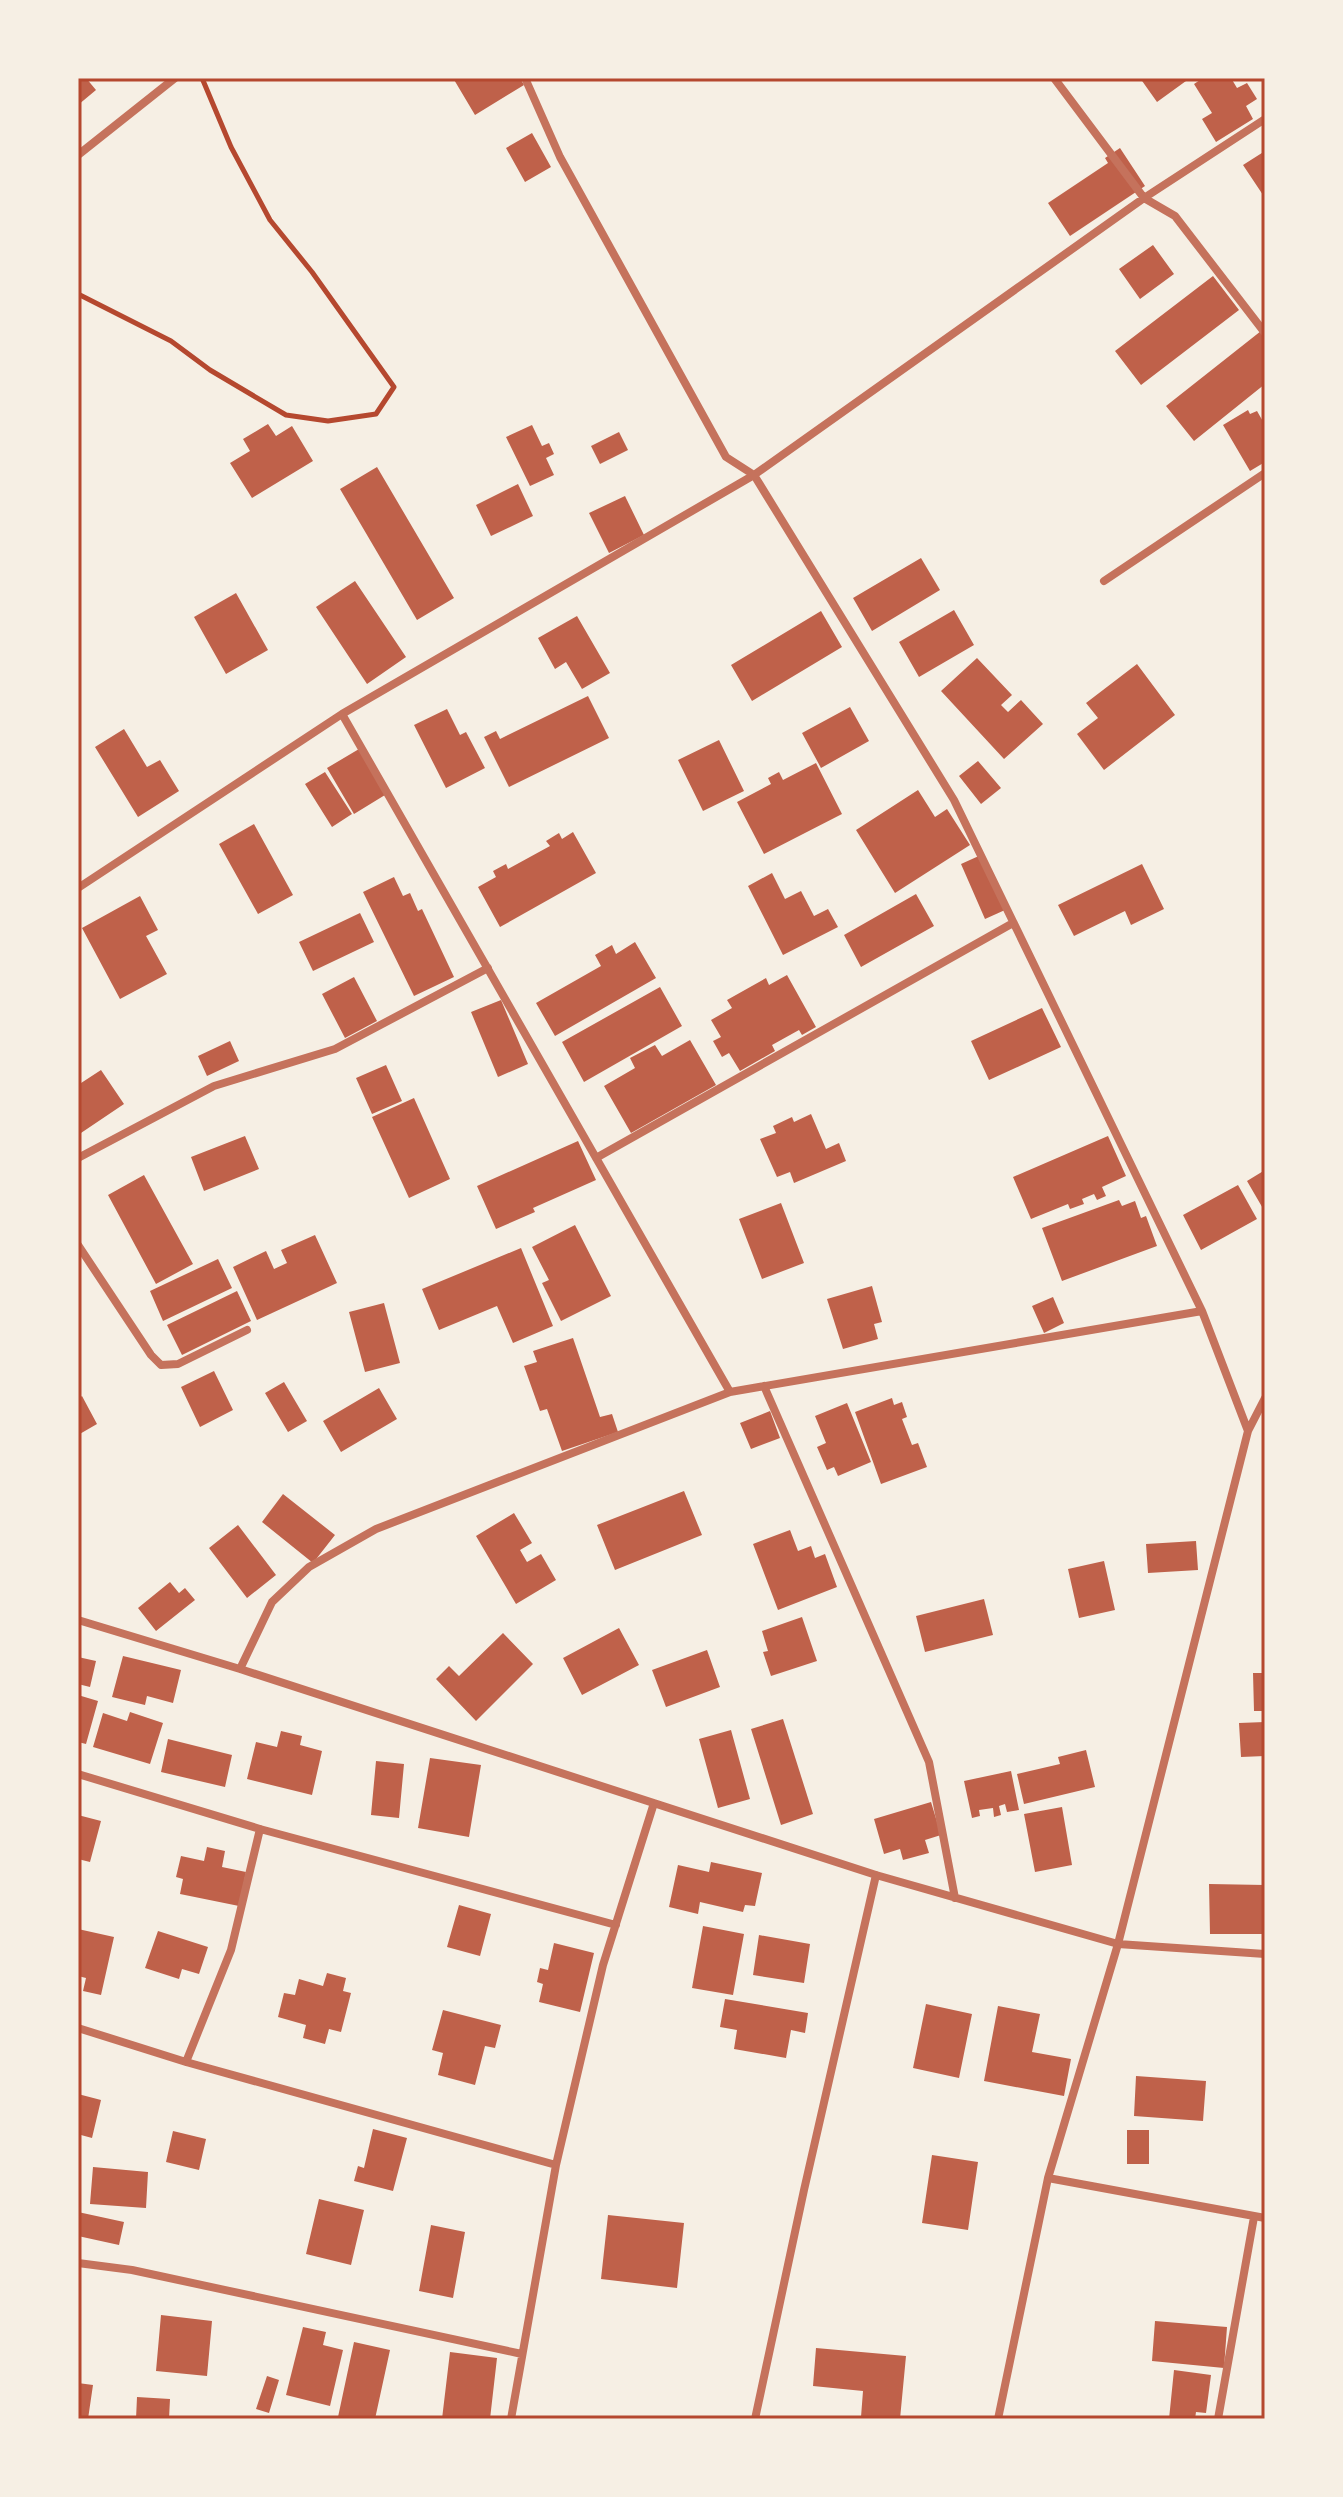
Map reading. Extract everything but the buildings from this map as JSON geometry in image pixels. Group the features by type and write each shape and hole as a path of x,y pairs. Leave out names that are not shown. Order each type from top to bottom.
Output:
{"street":[{"path":"78,155 175,78"},
{"path":"525,78 560,157 726,457 754,475 954,800 1202,1311 1248,1431"},
{"path":"1054,78 1144,198 1175,216 1265,333"},
{"path":"78,888 342,714 754,475 1144,198 1265,119"},
{"path":"1104,581 1265,473"},
{"path":"342,714 730,1392"},
{"path":"596,1158 1013,923"},
{"path":"78,1158 214,1086 335,1049 488,968"},
{"path":"78,1245 151,1355 161,1365 178,1364 247,1330"},
{"path":"240,1669 272,1602 309,1567 363,1536 466,1492 730,1392 1202,1311"},
{"path":"764,1386 929,1762 955,1898"},
{"path":"998,2419 1048,2178 1118,1944 1248,1431 1265,1398"},
{"path":"78,1620 240,1669 876,1875 1118,1944 1265,1954"},
{"path":"78,1774 260,1829 616,1925"},
{"path":"511,2419 556,2165 603,1965 654,1803"},
{"path":"186,2062 231,1950 260,1829"},
{"path":"755,2419 800,2205 876,1875"},
{"path":"78,2028 186,2062 556,2165"},
{"path":"1048,2178 1265,2218"},
{"path":"1218,2419 1254,2217"},
{"path":"78,2263 132,2270 522,2354"}],"path":[{"path":"78,294 171,341 210,370 286,415 328,421 376,414 394,387 312,272 270,220 231,147 202,78"}]}
